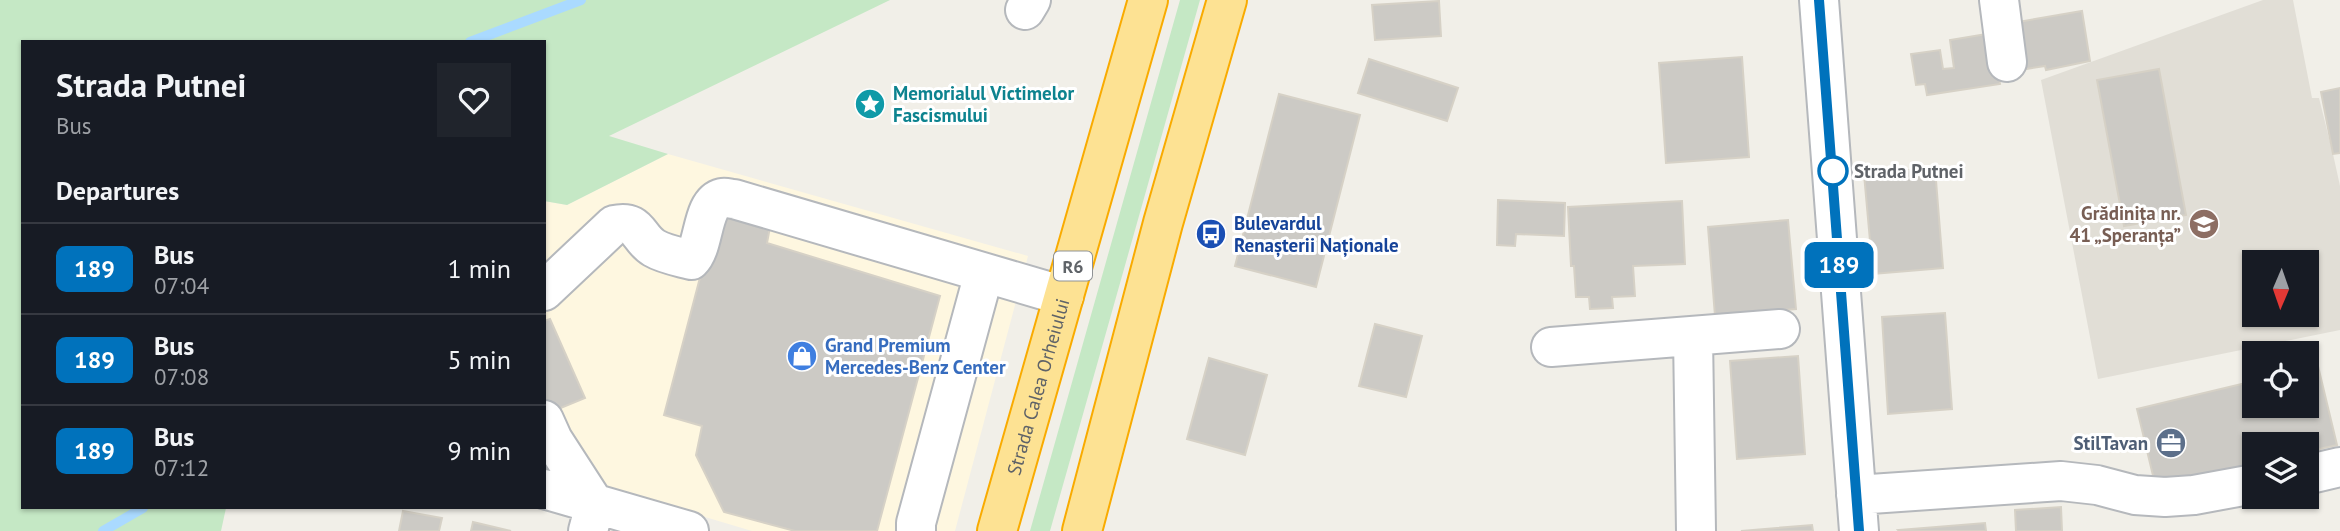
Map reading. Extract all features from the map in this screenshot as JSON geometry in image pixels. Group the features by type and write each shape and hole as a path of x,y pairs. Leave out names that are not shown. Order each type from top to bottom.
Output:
{"highway":[{"name":"Strada Calea Orheiului","path":"997,531 1148,0"},
{"path":"1082,531 1160,236 1227,0"}],"street":[{"path":"1819,0 1857,513 2062,481 2097,485 2135,495 2165,497 2242,486"},
{"path":"2000,0 2007,62"},
{"path":"546,289 614,225 623,223 635,227 653,248 691,260 697,254 708,214 722,198 734,199 1064,296"},
{"path":"916,531 984,273"},
{"path":"1550,347 1780,328"},
{"path":"1693,336 1696,531"},
{"path":"546,424 592,518"},
{"path":"2319,472 2340,467"},
{"path":"546,490 592,518 689,531"}],"shaded area":[{"name":"Grădinița nr. 41 „Speranța”","path":"2263,0 2293,0 2312,98 2319,98 2340,186 2340,330 2286,341 2242,341 2242,350 2098,379 2041,80"},
{"path":"668,154 1028,256 955,531 752,531 546,470 546,201 567,205"}],"green space":[{"path":"0,0 890,0 609,136 668,154 567,205 546,201 546,40 21,40 21,509 226,509 221,531 0,531"},
{"path":"1180,0 1200,0 1050,531 1030,531"}],"building":[{"path":"1439,1 1441,36 1375,40 1372,5"},
{"path":"2082,11 2090,61 2046,70 2045,66 2026,69 2018,22"},
{"path":"1993,33 2000,84 1927,95 1925,84 1916,85 1911,54 1940,50 1943,69 1954,68 1950,40"},
{"path":"1742,57 1749,157 1666,163 1659,63"},
{"path":"1369,59 1458,88 1447,121 1358,93"},
{"path":"2159,69 2186,215 2124,226 2097,80"},
{"path":"2340,88 2340,153 2333,154 2321,92"},
{"path":"1279,94 1360,115 1316,287 1235,266"},
{"path":"1935,168 1943,268 1873,274 1864,174"},
{"path":"1498,200 1565,203 1564,236 1516,234 1515,246 1497,245"},
{"path":"1682,201 1685,264 1633,266 1635,296 1612,297 1613,308 1590,309 1589,297 1576,297 1574,266 1571,266 1568,207"},
{"name":"Grand Premium Mercedes-Benz Center","path":"719,205 771,222 767,243 940,296 877,531 795,531 724,512 696,455 702,426 664,415"},
{"path":"1788,220 1796,309 1715,316 1708,227"},
{"path":"1945,313 1952,409 1888,414 1882,317"},
{"path":"550,319 585,398 551,412 546,401 546,320"},
{"path":"1375,324 1422,336 1406,397 1359,386"},
{"path":"1798,356 1805,454 1737,459 1730,361"},
{"path":"1209,358 1267,375 1245,455 1187,439"},
{"path":"2319,370 2337,445 2319,449 2319,432 2242,432 2242,467 2156,488 2137,409 2242,384 2242,418 2319,418"},
{"path":"2061,507 2062,531 2016,531 2015,510"},
{"path":"403,511 442,518 439,531 399,531"},
{"path":"473,522 511,531 471,531"},
{"path":"1985,523 1986,531 1898,530"},
{"path":"1812,525 1813,531 1741,531"}],"waterway":[{"path":"475,40 581,0"},
{"path":"103,531 141,509"}],"bus line":[{"name":"189","path":"1819,0 1859,531"}],"place":[{"name":"Memorialul Victimelor Fascismului","path":"870,104"},
{"name":"Strada Putnei","path":"1833,171"},
{"name":"Grădinița nr. 41 „Speranța”","path":"2204,224"},
{"name":"Bulevardul Renașterii Naționale","path":"1211,234"},
{"name":"Grand Premium Mercedes-Benz Center","path":"802,356"},
{"name":"StilTavan","path":"2171,443"}]}
